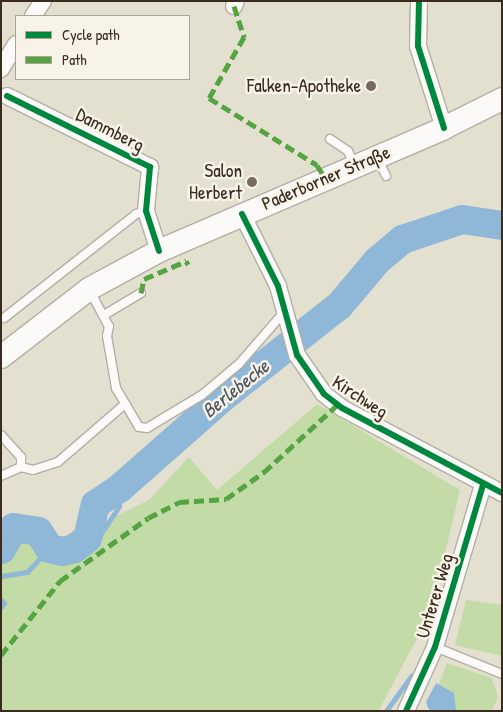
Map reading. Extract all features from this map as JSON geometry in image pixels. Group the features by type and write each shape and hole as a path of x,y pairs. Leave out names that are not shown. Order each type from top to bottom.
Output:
{"main road":[{"name":"Paderborner Straße","path":"1,357 88,289 159,250 355,167 381,166 444,128 502,99"}],"street":[{"path":"35,15 43,1"},
{"path":"419,1 418,46 444,128"},
{"path":"1,69 15,46"},
{"name":"Dammberg","path":"7,96 150,168 146,211 159,250"},
{"name":"Kirchweg","path":"242,214 278,286 297,355 324,394 338,405 483,485 502,493"},
{"name":"Unterer Weg","path":"406,711 436,647 483,485"}],"lane":[{"path":"330,139 348,151 355,167"},
{"path":"4,318 136,214 146,211"},
{"path":"88,289 110,326 107,336 112,372 124,404 134,423 146,428 202,395 239,364 259,339 287,316"},
{"path":"104,316 141,293"},
{"path":"1,476 21,467 33,470 58,462 124,404"},
{"path":"1,435 21,457 21,467"},
{"path":"436,647 502,674"}],"green space":[{"path":"317,404 460,490 431,612 379,710 1,711 1,548 17,537 64,541 149,500 189,457 217,490"},
{"path":"466,600 502,605 502,656 455,645"},
{"path":"447,663 492,678 498,697 492,711 428,711"}],"water":[{"path":"436,683 454,693 456,711 432,711 428,708 426,702"}],"waterway":[{"name":"Berlebecke","path":"1,549 13,527 38,531 49,548 62,551 74,548 87,538 95,504 120,487 222,397 339,305 377,260 402,239 462,219 502,225"},
{"path":"87,538 99,536 119,506 116,489"},
{"path":"1,576 27,572 49,548"},
{"path":"1,600 4,603 1,607"},
{"path":"386,711 412,675"}],"marked path":[{"path":"234,6 244,37 209,98 317,165 325,178"},
{"path":"141,293 144,279 186,261 188,264"},
{"path":"1,655 60,581 148,518 179,502 226,499 264,472 337,405"}],"cycle path":[{"path":"419,1 418,46 444,128"},
{"path":"7,96 150,167 146,211 159,251"},
{"path":"242,214 278,286 297,355 324,394 342,408 502,493"},
{"path":"406,711 435,647 483,485"}],"place":[{"name":"Falken-Apotheke","path":"371,86"},
{"name":"Salon Herbert","path":"252,182"}]}
